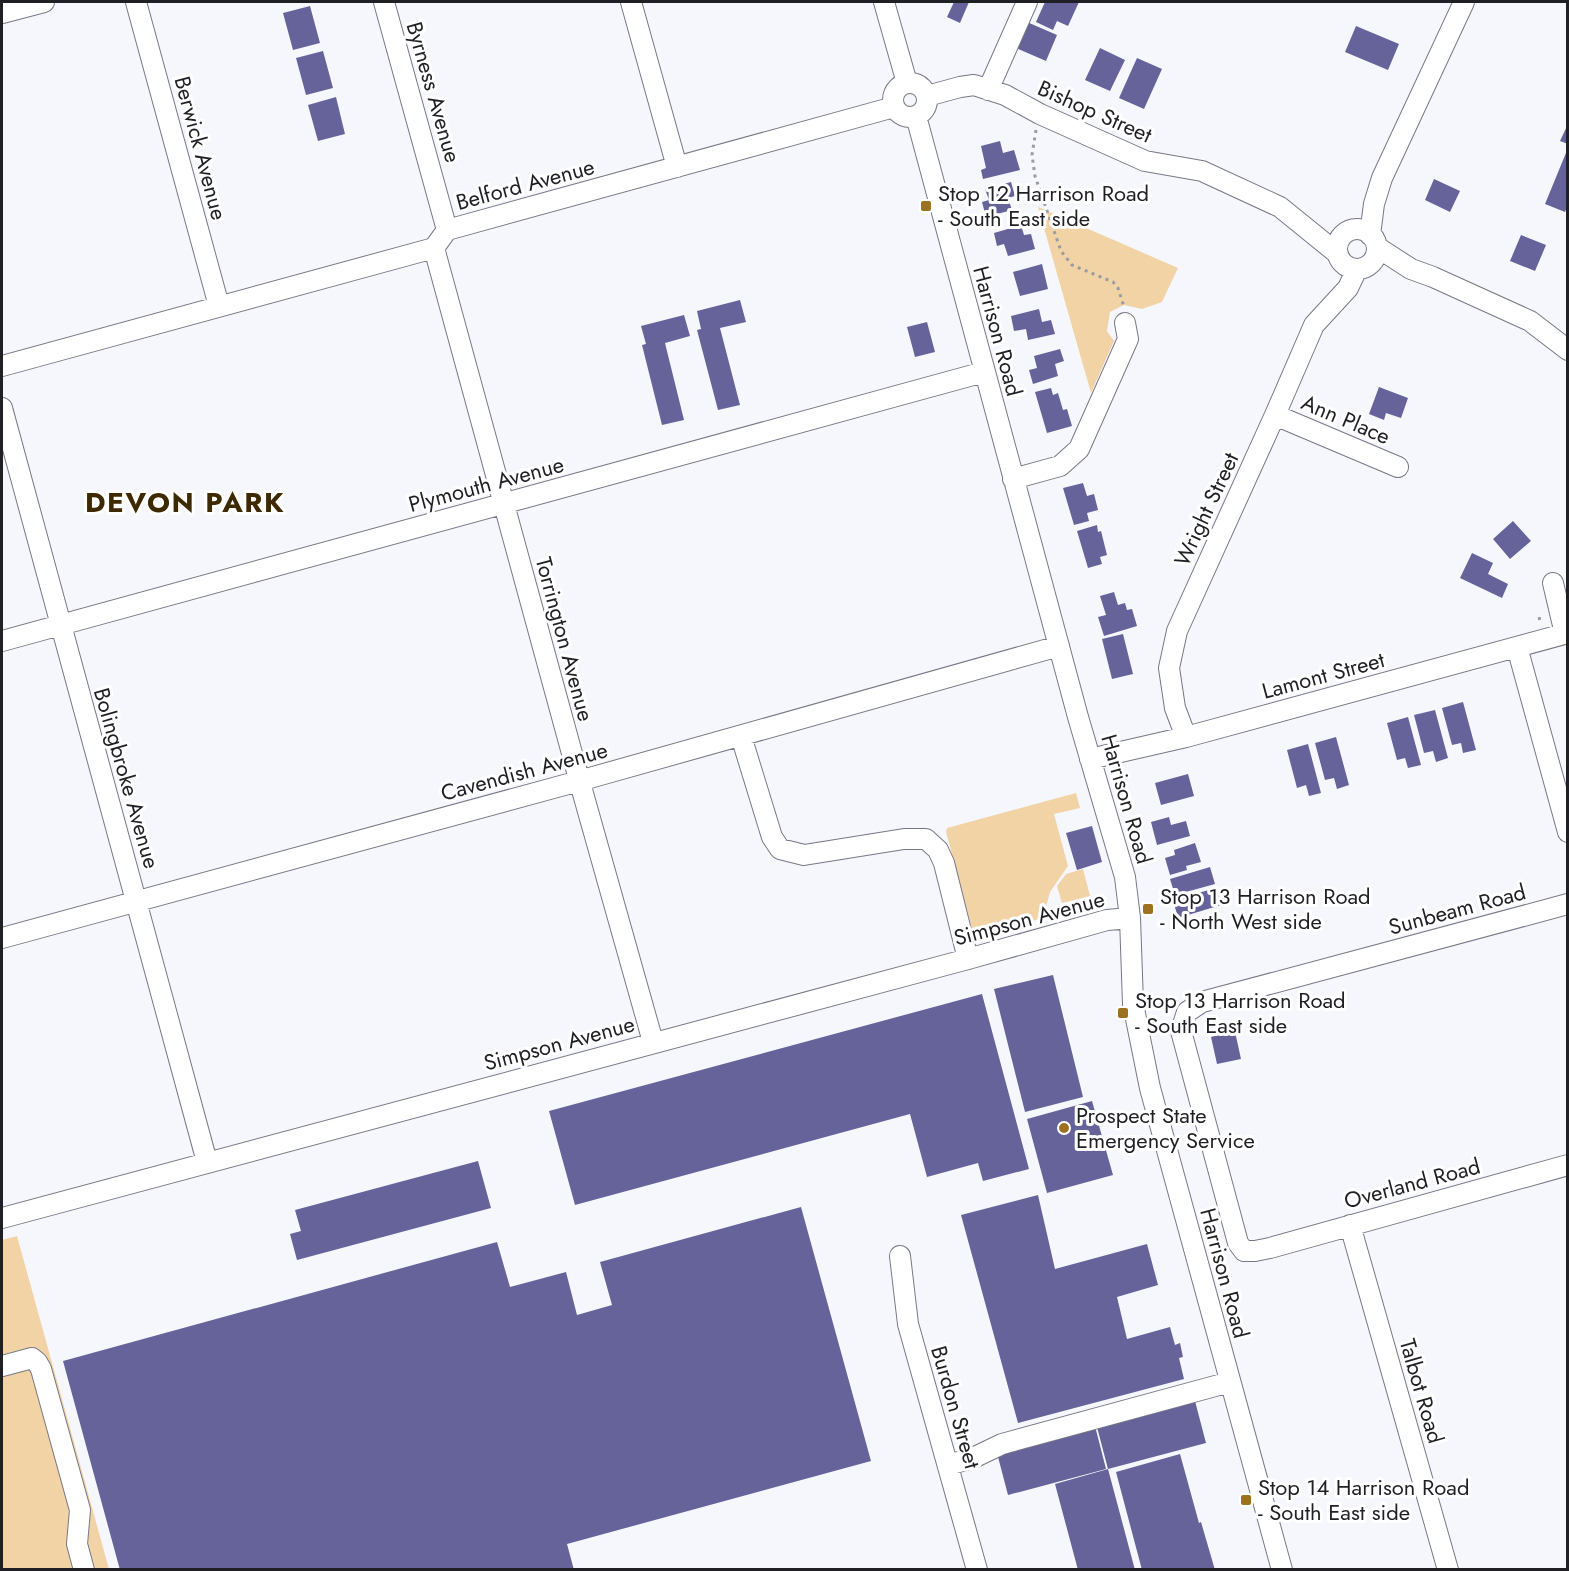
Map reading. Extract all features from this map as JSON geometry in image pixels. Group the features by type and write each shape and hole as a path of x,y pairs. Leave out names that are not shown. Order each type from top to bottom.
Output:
{"street":[{"path":"2,13 44,2"},
{"name":"Berwick Avenue","path":"136,2 219,306"},
{"name":"Byrness Avenue","path":"384,2 447,230"},
{"path":"631,2 677,167"},
{"path":"884,2 907,83"},
{"path":"988,90 1027,2"},
{"name":"Wright Street","path":"1186,737 1175,708 1169,668 1177,632 1314,325 1348,288 1357,250 1382,178 1464,2"},
{"path":"907,83 920,86 927,96 925,108 916,116 903,116 894,107 895,92 907,83"},
{"name":"Bishop Street","path":"927,96 974,85 1005,95 1040,114 1145,161 1202,171 1280,207 1305,226 1357,250"},
{"name":"Belford Avenue","path":"434,248 447,230 894,107"},
{"name":"Harrison Road","path":"916,116 1013,479 1125,877 1130,918 1133,1004 1150,1088 1282,1569"},
{"path":"2,366 434,248"},
{"name":"Torrington Avenue","path":"434,248 579,781 653,1042"},
{"path":"1357,250 1433,277 1530,321 1568,350"},
{"path":"1013,479 1060,466 1079,449 1128,339 1125,323"},
{"name":"Plymouth Avenue","path":"2,641 984,372"},
{"name":"Bolingbroke Avenue","path":"2,408 207,1162"},
{"name":"Ann Place","path":"1275,415 1398,467"},
{"path":"1553,583 1566,633"},
{"name":"Lamont Street","path":"1090,759 1186,737 1566,633"},
{"name":"Cavendish Avenue","path":"2,938 579,781 1059,646"},
{"path":"1517,646 1568,832"},
{"path":"741,736 772,837 780,849 804,855 904,839 926,839 938,850 944,863 968,959"},
{"name":"Sunbeam Road","path":"1187,1012 1202,1002 1568,904"},
{"name":"Simpson Avenue","path":"2,1218 1107,920 1130,918"},
{"name":"Overland Road","path":"1187,1012 1181,1031 1238,1243 1244,1251 1270,1248 1568,1165"},
{"name":"Talbot Road","path":"1350,1225 1448,1569"},
{"name":"Burdon Street","path":"900,1256 908,1324 977,1569"},
{"path":"2,1366 32,1358 41,1369 80,1510 77,1544 84,1569"},
{"path":"948,1465 973,1458 1002,1444 1230,1382"}],"path":[{"path":"1040,114 1032,155 1035,176 1061,251 1072,265 1113,282 1124,304 1125,323"}],"shaded area":[{"path":"1038,207 1178,268 1162,302 1142,309 1124,305 1110,312 1107,331 1114,341 1091,393"},
{"path":"1076,793 1080,808 1054,814 1068,866 1050,892 1043,918 979,936 973,932 946,832 947,828"},
{"path":"1083,869 1090,896 1062,903 1057,886 1066,874"},
{"path":"17,1236 109,1569 2,1570 2,1240"}],"building":[{"path":"954,2 969,2 960,23 947,17"},
{"path":"1045,2 1079,2 1068,26 1057,21 1053,30 1036,22"},
{"path":"310,6 320,43 293,50 283,13"},
{"path":"1027,22 1057,35 1046,61 1016,48"},
{"path":"1356,26 1399,44 1388,70 1345,52"},
{"path":"1100,48 1125,60 1110,91 1085,80"},
{"path":"323,51 333,88 306,95 296,58"},
{"path":"1137,58 1162,69 1144,109 1119,98"},
{"path":"336,97 345,134 318,141 308,105"},
{"path":"1568,124 1568,144 1560,141"},
{"path":"1000,141 1003,153 1014,150 1020,170 983,179 981,170 986,168 981,146"},
{"path":"1568,148 1568,205 1565,212 1545,204"},
{"path":"1434,179 1460,191 1450,212 1425,200"},
{"path":"1011,182 1015,196 1008,198 1012,210 986,217 982,202 989,200 985,189"},
{"path":"1021,225 1024,235 1031,234 1035,249 1008,256 1004,244 997,246 994,233"},
{"path":"1521,235 1546,245 1535,271 1510,261"},
{"path":"1042,264 1048,289 1020,296 1013,272"},
{"path":"740,300 746,322 720,328 740,405 718,410 697,330 701,329 697,311"},
{"path":"1039,309 1042,322 1051,320 1055,334 1028,340 1026,329 1014,331 1011,316"},
{"path":"684,315 690,336 665,343 684,420 662,425 642,345 646,344 641,326"},
{"path":"927,322 935,352 915,357 907,327"},
{"path":"1060,349 1064,361 1055,364 1058,376 1033,384 1029,370 1037,368 1034,356"},
{"path":"1379,387 1408,398 1401,418 1386,413 1384,420 1369,414"},
{"path":"1051,388 1053,395 1058,393 1063,410 1067,409 1072,426 1047,433 1035,392"},
{"path":"1083,483 1087,496 1094,494 1098,510 1087,513 1089,521 1074,525 1063,488"},
{"path":"1513,521 1531,541 1510,559 1493,539"},
{"path":"1097,525 1098,532 1101,531 1107,555 1100,557 1102,564 1088,568 1077,531"},
{"path":"1472,553 1493,563 1488,574 1508,584 1502,598 1460,578"},
{"path":"1114,592 1118,605 1125,603 1127,610 1132,609 1137,626 1104,636 1098,617 1106,615 1100,596"},
{"path":"1123,634 1133,674 1112,679 1102,639"},
{"path":"1463,702 1476,750 1463,753 1461,743 1452,745 1442,708"},
{"path":"1435,710 1448,758 1436,762 1433,751 1424,753 1414,715"},
{"path":"1408,717 1421,765 1408,768 1405,758 1397,760 1387,723"},
{"path":"1336,737 1349,785 1337,789 1334,778 1325,780 1315,743"},
{"path":"1308,744 1321,793 1309,796 1306,785 1297,788 1287,750"},
{"path":"1188,774 1194,796 1161,805 1155,783"},
{"path":"1169,817 1171,825 1186,821 1190,836 1157,845 1151,822"},
{"path":"1092,826 1102,862 1077,870 1066,833"},
{"path":"1195,843 1201,862 1186,866 1187,870 1170,875 1165,858 1175,855 1174,850"},
{"path":"1210,867 1215,884 1175,895 1170,879"},
{"path":"1216,888 1221,905 1178,918 1173,900"},
{"path":"1053,975 1083,1097 1025,1112 994,989"},
{"path":"982,994 1029,1169 983,1181 978,1163 927,1177 910,1114 575,1205 549,1111"},
{"path":"1234,1027 1241,1059 1217,1064 1211,1037 1222,1034 1222,1030"},
{"path":"1092,1101 1113,1175 1047,1193 1027,1119"},
{"path":"478,1161 491,1208 297,1260 290,1234 301,1231 295,1210"},
{"path":"1038,1195 1055,1269 1147,1244 1158,1285 1117,1297 1127,1339 1170,1327 1175,1345 1180,1343 1183,1357 1179,1358 1184,1379 1018,1423 961,1215"},
{"path":"801,1207 871,1461 567,1544 574,1570 120,1570 63,1361 497,1242 510,1287 566,1272 577,1315 612,1305 600,1262"},
{"path":"1195,1401 1206,1443 1108,1469 1097,1427"},
{"path":"1095,1426 1106,1469 1008,1495 997,1453"},
{"path":"1180,1454 1215,1570 1142,1570 1116,1472"},
{"path":"1108,1469 1135,1570 1078,1570 1055,1484"}],"place":[{"name":"Stop 12 Harrison Road - South East side","path":"926,206"},
{"name":"Stop 13 Harrison Road - North West side","path":"1148,909"},
{"name":"Stop 13 Harrison Road - South East side","path":"1123,1013"},
{"name":"Prospect State Emergency Service","path":"1064,1128"},
{"name":"Stop 14 Harrison Road - South East side","path":"1246,1500"}],"district":[{"name":"DEVON PARK","path":"185,502"}]}
